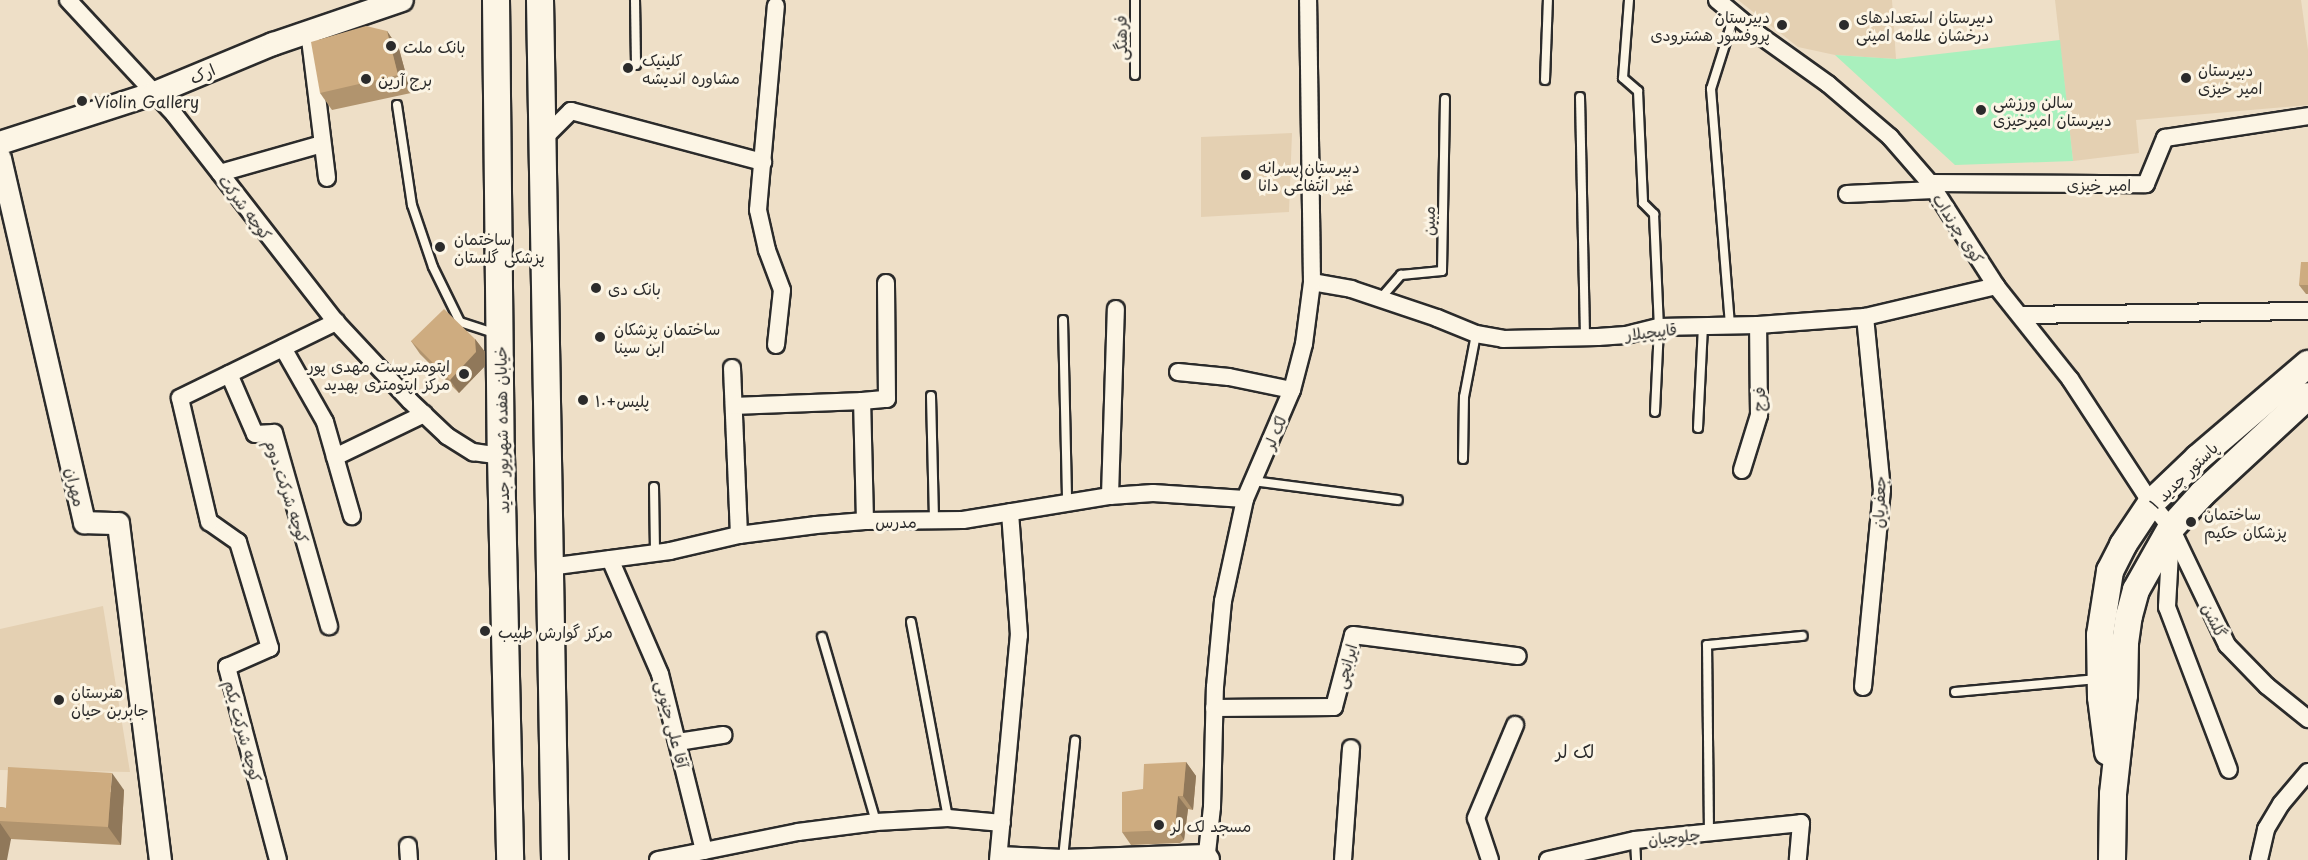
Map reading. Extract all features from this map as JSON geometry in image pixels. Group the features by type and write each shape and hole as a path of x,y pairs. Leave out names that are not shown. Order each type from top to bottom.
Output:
{"main road":[{"name":"ارک","path":"0,143 155,93 218,65 402,0"},
{"name":"خیابان هفده شهریور جدید","path":"496,0 499,335 510,860"},
{"path":"540,0 555,860"},
{"name":"پاستور جدید ۱","path":"2113,794 2100,678 2100,635 2110,571 2151,503 2198,458 2308,364"},
{"name":"پاستور جدید ۱","path":"2112,860 2113,794 2129,616 2136,590 2171,528 2202,494 2308,396"}],"street":[{"name":"کوچه شرکت","path":"68,0 155,93 336,322 447,436 473,452 501,456"},
{"name":"لک لر","path":"1208,858 1212,807 1214,708 1223,601 1245,499 1292,390 1304,344 1312,282 1308,0"},
{"name":"کوی چرنداب","path":"1717,0 1736,13 1758,34 1828,84 1890,137 1932,187 1996,286 2070,379 2151,503"},
{"path":"776,6 758,210 767,250 782,290 776,345"},
{"path":"309,31 327,178"},
{"path":"542,140 571,111 763,162"},
{"name":"امیر خیزی","path":"1932,187 2146,184 2165,138 2308,116"},
{"path":"220,173 322,144"},
{"name":"مهران","path":"0,158 84,522 118,523 160,860"},
{"path":"1847,194 1932,187"},
{"name":"قاپیچیلار","path":"1312,282 1351,290 1437,318 1476,334 1503,339 1626,335 1659,327 1758,325 1865,317 1996,286"},
{"path":"734,406 887,399 886,283"},
{"path":"1110,496 1116,309"},
{"path":"2020,315 2308,311"},
{"name":"جعفریان","path":"1863,687 1882,490 1865,317"},
{"path":"229,374 336,322"},
{"name":"فرج","path":"1742,470 1759,415 1758,325"},
{"path":"283,348 325,422 352,516"},
{"path":"732,368 739,535"},
{"path":"1178,372 1229,377 1292,390"},
{"name":"کوچه شرکت یکم","path":"229,374 180,398 209,522 238,542 270,648 227,667 278,860"},
{"name":"کوچه شرکت دوم","path":"229,374 255,434 274,433 329,626"},
{"path":"862,401 866,521"},
{"path":"335,457 424,414"},
{"name":"مدرس","path":"549,567 655,553 739,535 866,521 963,520 1110,496 1153,493 1245,499"},
{"name":"گلشن","path":"2151,503 2171,528 2227,645 2267,686 2308,719"},
{"path":"1010,512 1019,635 999,857 1208,858"},
{"path":"2171,528 2167,607 2229,770"},
{"name":"آقا علی جنوبی","path":"610,559 660,674 704,851"},
{"name":"ایرانچی","path":"1214,708 1334,707 1353,635 1518,656"},
{"path":"1490,860 1476,818 1515,725"},
{"path":"678,742 723,735"},
{"path":"1343,860 1351,748"},
{"path":"2259,860 2266,829 2281,804 2308,772"},
{"path":"666,859 798,832 876,822 948,818 1002,823"},
{"name":"چلوچیان","path":"1548,860 1635,840 1801,823 1798,860"}],"lane":[{"path":"635,0 636,65"},
{"name":"فرهنگی","path":"1135,0 1135,75"},
{"path":"1545,80 1548,0"},
{"path":"1629,0 1623,78 1638,91 1643,204 1654,214 1659,327 1655,412"},
{"path":"1730,325 1711,89 1736,13"},
{"path":"1580,97 1585,337"},
{"name":"مبین","path":"1380,299 1401,275 1442,271 1445,99"},
{"path":"397,105 412,206 433,267 460,322 499,335"},
{"path":"1063,320 1067,503"},
{"path":"1698,428 1703,327"},
{"path":"1463,459 1464,397 1476,334"},
{"path":"931,396 934,520"},
{"path":"1253,481 1398,500"},
{"path":"654,487 655,553"},
{"path":"911,622 948,818"},
{"path":"1709,832 1707,645 1803,636"},
{"path":"822,638 876,822"},
{"path":"1956,692 2100,678"},
{"path":"1063,858 1076,741"},
{"path":"1635,840 1636,860"}],"shaded area":[{"name":"دبیرستان استعدادهای درخشان علامه امینی","path":"1738,0 1892,0 1896,59 1835,55 1798,47"},
{"name":"دبیرستان امیر خیزی","path":"2055,0 2301,0 2308,50 2308,105 2136,120 2139,153 2073,161"},
{"name":"دبیرستان پسرانه غیر انتفاعی دانا","path":"1292,133 1289,212 1201,217 1201,137"},
{"name":"هنرستان جابربن حیان","path":"103,606 130,772 0,770 0,629"}],"green space":[{"name":"سالن ورزشی دبیرستان امیرخیزی","path":"2060,40 2073,161 1955,165 1835,55 1896,59"}],"building":[{"path":"366,26 387,31 398,75 320,93 311,42"},
{"path":"2301,262 2308,262 2308,285 2299,285"},
{"path":"444,309 475,339 476,352 450,380 411,341"},
{"path":"1186,762 1183,796 1178,796 1175,826 1170,830 1122,832 1122,792 1143,789 1144,764"},
{"path":"8,767 112,773 108,827 0,821 0,807 6,808"}],"place":[{"name":"دبیرستان پروفسور هشترودی","path":"1782,25"},
{"name":"دبیرستان استعدادهای درخشان علامه امینی","path":"1844,25"},
{"name":"بانک ملت","path":"391,46"},
{"name":"کلینیک مشاوره اندیشه","path":"628,68"},
{"name":"دبیرستان امیر خیزی","path":"2186,78"},
{"name":"برج آرین","path":"366,79"},
{"name":"Violin Gallery","path":"82,101"},
{"name":"سالن ورزشی دبیرستان امیرخیزی","path":"1981,110"},
{"name":"دبیرستان پسرانه غیر انتفاعی دانا","path":"1246,175"},
{"name":"ساختمان پزشکی گلستان","path":"440,247"},
{"name":"بانک دی","path":"596,288"},
{"name":"ساختمان پزشکان ابن سینا","path":"600,337"},
{"name":"اپتومتریست مهدی پور مرکز اپتومتری بهدید","path":"464,374"},
{"name":"پلیس+۱۰","path":"583,400"},
{"name":"ساختمان پزشکان حکیم","path":"2191,522"},
{"name":"مرکز گوارش طبیب","path":"485,631"},
{"name":"هنرستان جابربن حیان","path":"59,700"},
{"name":"مسجد لک لر","path":"1159,825"}],"district":[{"name":"لک لر","path":"1575,751"}]}
